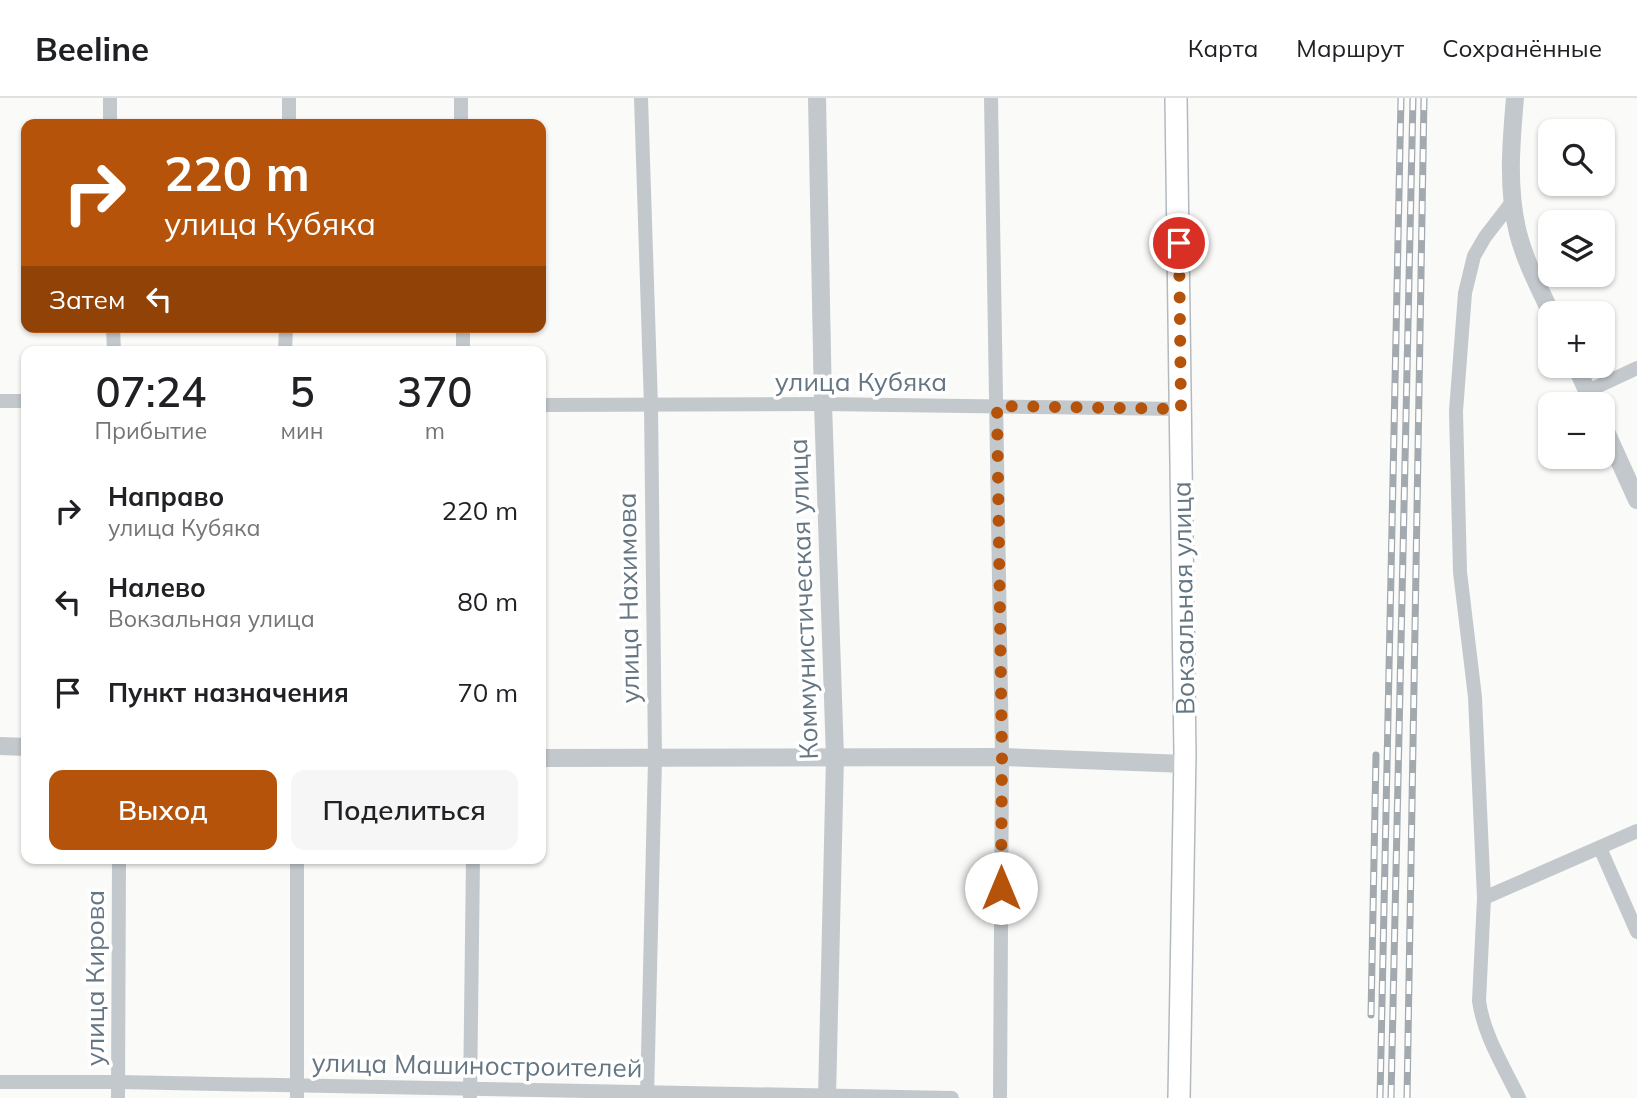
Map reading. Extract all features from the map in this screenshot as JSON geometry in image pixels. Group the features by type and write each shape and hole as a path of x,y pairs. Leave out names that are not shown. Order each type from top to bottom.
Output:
{"main road":[{"name":"Вокзальная улица","path":"1176,98 1185,764 1180,1098"}],"street":[{"path":"110,98 110,119"},
{"path":"289,98 289,119"},
{"path":"460,98 461,119"},
{"name":"улица Нахимова","path":"641,98 651,406 655,759 647,1095"},
{"name":"Коммунистическая улица","path":"817,98 823,404 835,757 827,1097"},
{"path":"991,98 1002,757 1000,1098"},
{"path":"1515,98 1510,180 1512,202 1525,255 1546,301"},
{"path":"1512,202 1474,256 1465,293 1456,411 1460,572 1475,697 1484,898 1478,979 1481,1016 1519,1098"},
{"path":"1600,392 1637,368"},
{"path":"0,401 21,401"},
{"name":"улица Кубяка","path":"546,404 823,404 1181,409"},
{"path":"1615,451 1637,500"},
{"path":"0,746 21,747"},
{"path":"546,758 1002,757 1185,764"},
{"path":"1484,898 1637,831"},
{"path":"1600,848 1637,932"},
{"name":"улица Кирова","path":"118,1098 119,864"},
{"path":"297,864 297,1092"},
{"path":"470,1094 473,864"},
{"name":"улица Машиностроителей","path":"0,1082 118,1082 297,1092 952,1098"}],"railway":[{"path":"1380,1098 1401,98"},
{"path":"1391,1098 1413,98"},
{"path":"1407,1098 1424,98"},
{"path":"1371,1015 1376,755"}],"route":[{"path":"1001,888 997,406 1181,409 1179,243"}]}
